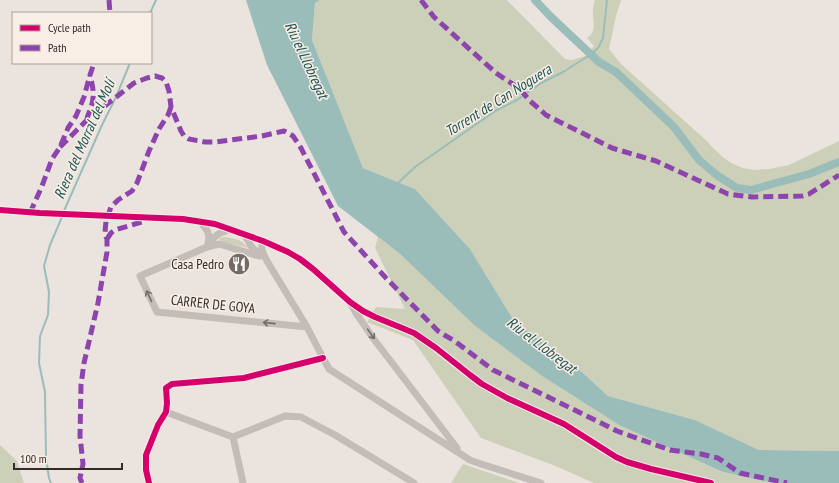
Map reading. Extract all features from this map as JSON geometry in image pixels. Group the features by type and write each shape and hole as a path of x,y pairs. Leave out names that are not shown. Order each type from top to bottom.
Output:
{"street":[{"path":"0,210 200,221 231,229 263,241 300,259 362,311 375,318 414,333 482,384 507,398 564,424 616,457 651,469 711,483"},
{"path":"200,221 210,237 207,247"},
{"name":"CARRER DE GOYA","path":"207,247 214,236 231,229"},
{"path":"244,234 259,256 266,261"},
{"path":"263,241 261,246 266,261 307,327 330,369 470,460 541,483"},
{"name":"CARRER DE GOYA","path":"259,256 219,244 207,247 140,276 157,312 307,327"},
{"path":"350,302 373,338 461,453"},
{"path":"149,483 146,470 146,455 158,425 166,412 166,388 172,384 244,378 323,358"},
{"path":"166,412 233,437 285,416 301,417 335,435 414,483"},
{"path":"233,437 243,483"}],"green space":[{"path":"320,0 507,0 565,59 572,60 585,56 594,46 587,38 592,32 594,25 593,9 595,0 621,0 609,49 621,64 724,158 733,164 754,170 789,165 839,141 839,451 759,450 695,420 608,396 583,373 514,321 470,249 415,189 363,168 312,40 315,3"},
{"path":"226,237 239,240 249,248 222,242 218,238"},
{"path":"378,237 399,253 475,326 542,376 619,425 723,472 773,483 594,483 553,465 481,438 413,340 367,322 376,307 405,309 375,248"},
{"path":"0,445 17,461 24,483 0,483"},
{"path":"463,464 519,483 451,483"}],"water":[{"name":"Riu el Llobregat","path":"246,0 320,0 315,3 312,40 363,168 415,189 470,249 514,321 583,373 608,396 695,420 759,450 839,451 839,483 773,483 723,472 619,425 542,376 475,326 399,253 338,206 267,65"}],"waterway":[{"name":"Riera del Morral del Molí","path":"150,12 156,0"},
{"path":"535,0 599,62 616,72 674,127 699,160 718,176 737,188 751,190 809,174 839,162"},
{"name":"Torrent de Can Noguera","path":"397,184 415,167 497,110 517,100 543,82 563,72 590,55 598,48 603,38 607,0"},
{"name":"Riera del Morral del Molí","path":"63,213 130,64"},
{"name":"Riera del Morral del Molí","path":"51,483 46,458 45,392 39,363 40,336 48,315 49,292 44,266 50,245 62,217"}],"marked path":[{"path":"109,0 110,12"},
{"path":"421,0 434,17 496,73 520,89 529,100 546,115 612,148 656,161 728,194 752,197 802,196 809,194 839,175"},
{"path":"30,213 52,159 76,116 84,97 94,64"},
{"path":"87,120 91,109 93,95 90,75"},
{"path":"60,147 87,120 134,83 155,76 162,78 166,82 171,107 181,131 184,136 189,139 215,142 262,136 284,131 293,136 301,148 344,232 386,278 438,331 456,342 493,370 617,431 670,450 718,458 740,473 787,483"},
{"path":"82,483 80,478 83,464 80,436 81,385 84,363 98,303 107,252 107,239 105,232 106,221 111,207 118,200 132,191 137,183 149,151 171,107"},
{"path":"107,239 115,230 145,221"}],"cycle path":[{"path":"0,210 183,219 215,224 263,241 300,259 350,302 363,311 414,333 482,384 507,398 564,424 616,457 651,469 711,483"},
{"path":"149,483 146,470 146,455 158,425 166,412 166,388 172,384 244,378 323,358"}],"place":[{"name":"Casa Pedro","path":"239,264"}]}
